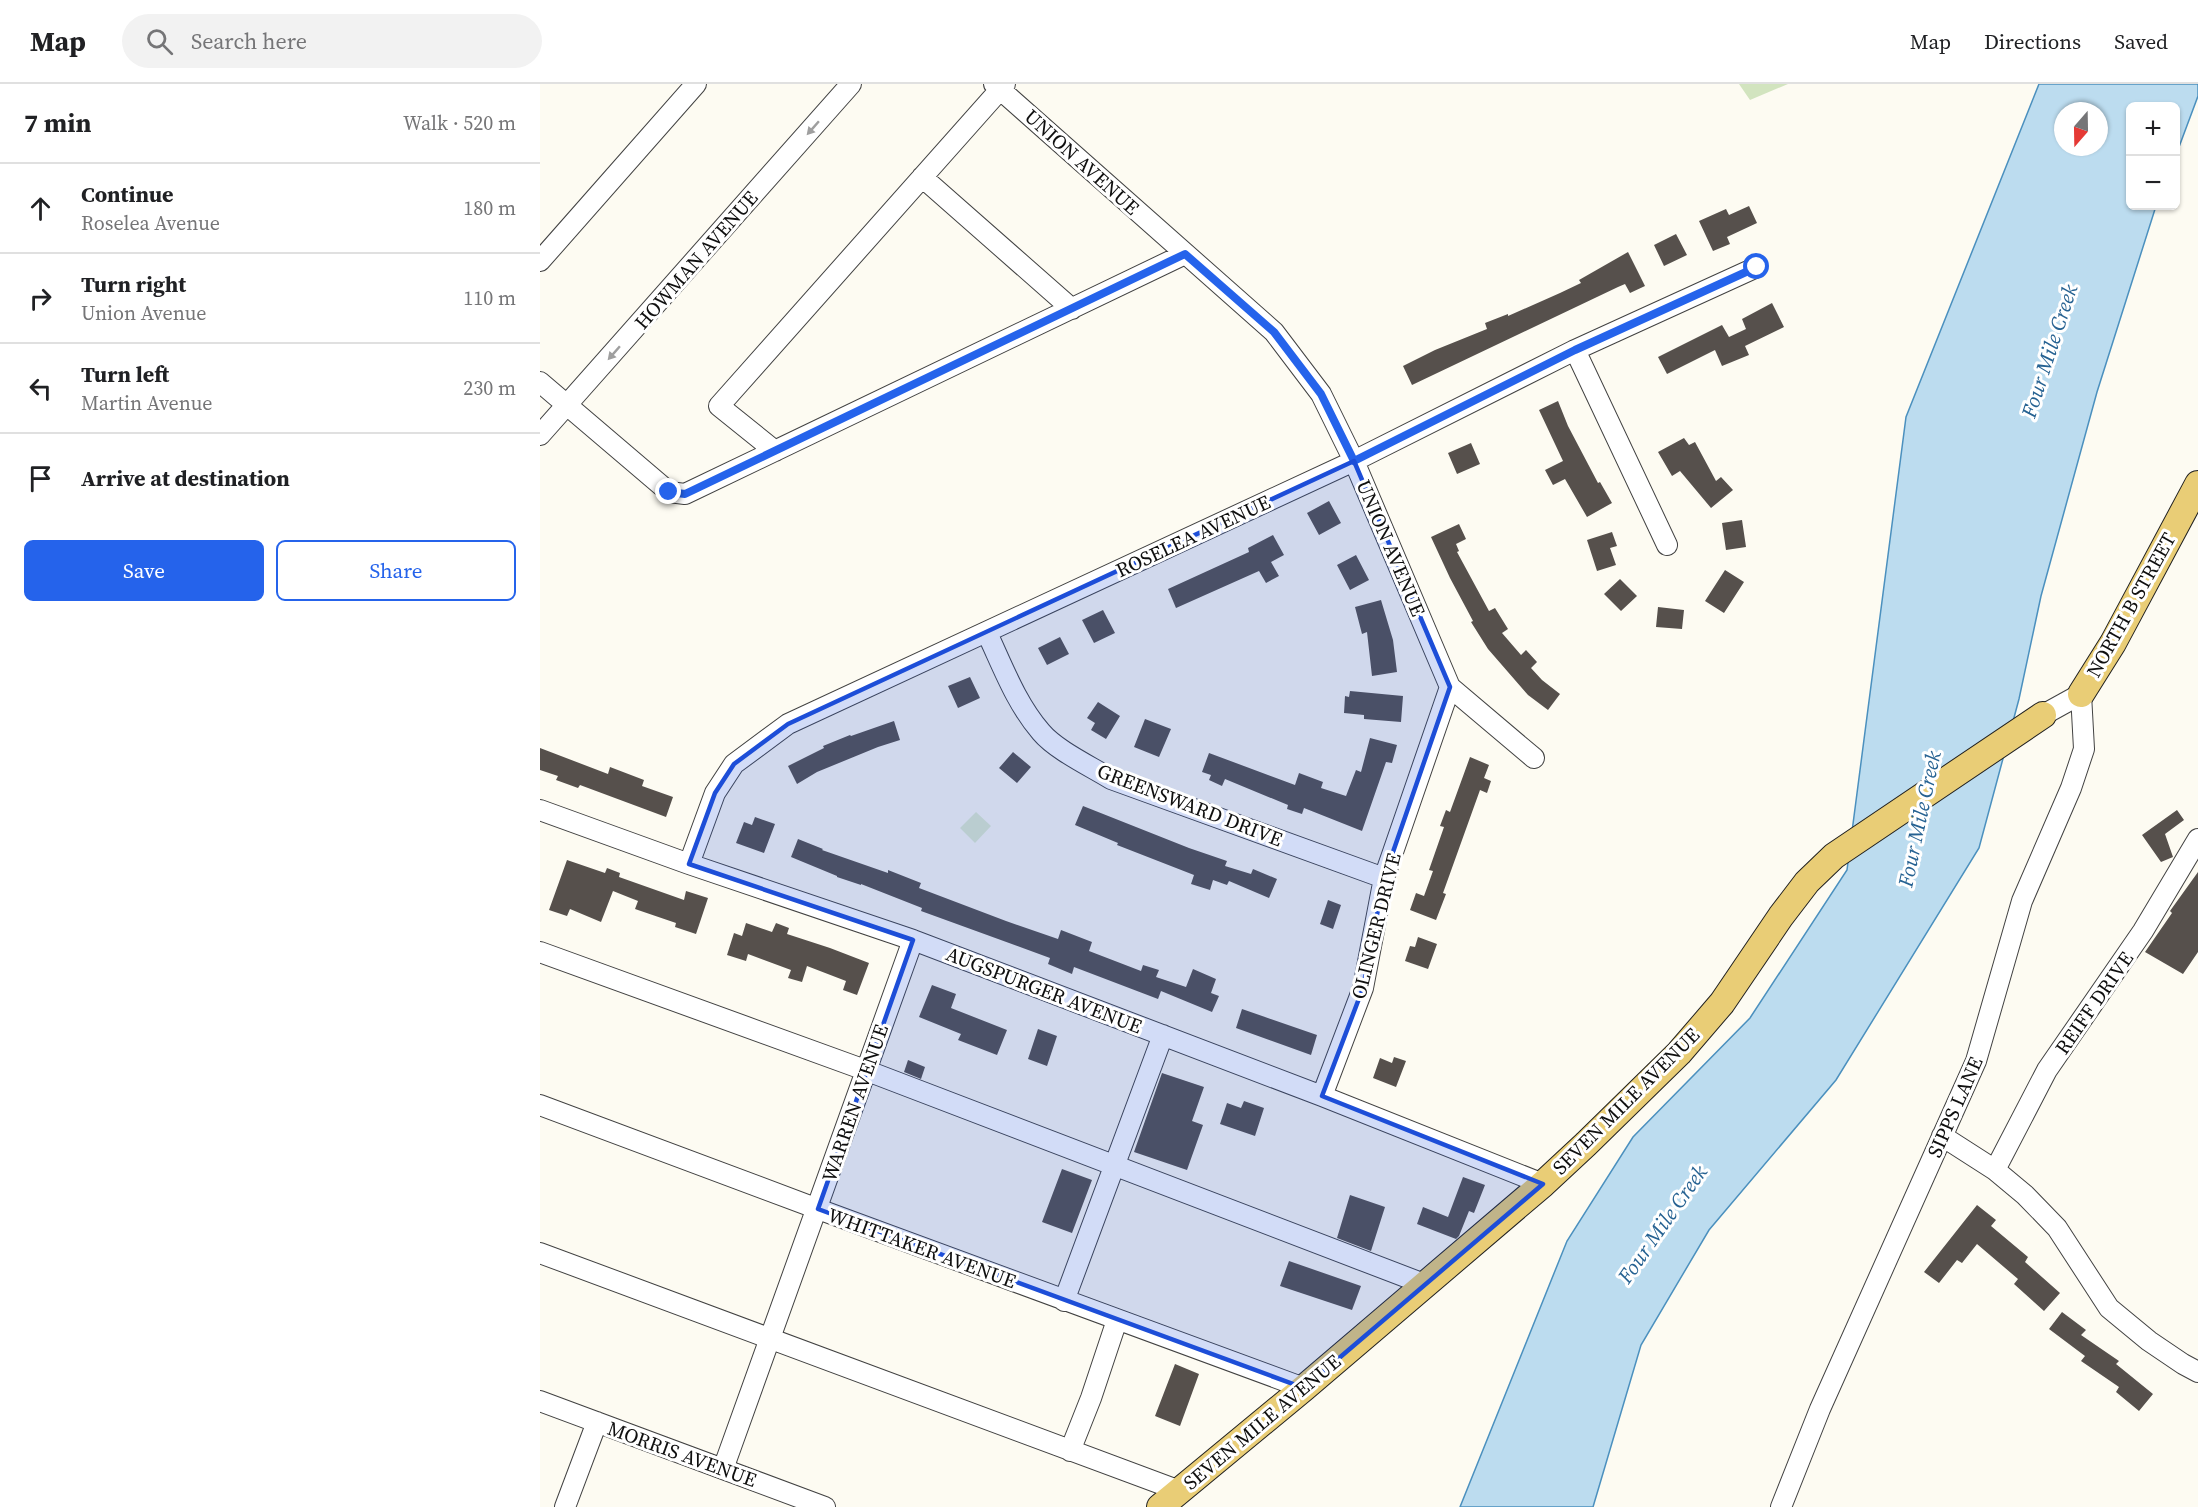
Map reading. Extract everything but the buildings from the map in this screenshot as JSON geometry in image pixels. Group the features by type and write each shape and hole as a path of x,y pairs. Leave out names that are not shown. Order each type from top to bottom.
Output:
{"main road":[{"name":"NORTH B STREET","path":"2081,694 2113,643 2198,484"},
{"name":"SEVEN MILE AVENUE","path":"1160,1507 1304,1388 1543,1184 1679,1053 1722,1003 1807,882 1834,856 2043,715"}],"street":[{"path":"540,261 696,84"},
{"name":"HOWMAN AVENUE","path":"540,435 851,84"},
{"path":"775,451 719,406 1000,86"},
{"name":"UNION AVENUE","path":"1000,86 1274,332 1321,394 1354,461 1450,687 1534,758"},
{"path":"922,177 1072,309"},
{"path":"540,382 669,492 685,494 1185,254"},
{"name":"ROSELEA AVENUE","path":"689,864 715,793 734,764 788,724 1354,461 1575,350 1757,267"},
{"path":"1575,350 1667,544"},
{"name":"GREENSWARD DRIVE","path":"987,633 1017,698 1041,733 1072,756 1111,778 1384,878"},
{"name":"OLINGER DRIVE","path":"1322,1096 1363,988 1384,878 1450,687"},
{"name":"SEVEN MILE AVENUE","path":"2043,715 2081,694"},
{"name":"SIPPS LANE","path":"1781,1507 1820,1409 1977,1061 2022,901 2071,788 2084,749 2081,694"},
{"name":"AUGSPURGER AVENUE","path":"540,810 689,864 913,940 1322,1096 1543,1184"},
{"name":"REIFF DRIVE","path":"1995,1170 2047,1070 2143,932 2198,839"},
{"name":"WARREN AVENUE","path":"723,1468 913,940"},
{"path":"540,952 865,1070 1424,1284"},
{"path":"1064,1301 1163,1035"},
{"name":"WHITTAKER AVENUE","path":"540,1105 1304,1388"},
{"path":"1942,1136 1995,1170 2025,1195 2057,1228 2109,1308 2150,1341 2198,1372"},
{"path":"540,1253 1180,1491"},
{"path":"1070,1450 1091,1398 1117,1320"},
{"name":"MORRIS AVENUE","path":"540,1401 825,1507"},
{"path":"565,1507 597,1422"}],"highlighted area":[{"path":"1354,461 1450,687 1384,878 1363,988 1322,1096 1543,1184 1304,1388 818,1209 913,940 689,864 715,793 734,764 788,724"}],"green space":[{"path":"1739,84 1788,84 1750,100"},
{"path":"976,812 991,826 975,843 960,828"}],"water":[{"name":"Four Mile Creek","path":"2039,84 2198,84 2198,96 2180,144 2180,102 2126,102 2126,210 2155,210 2097,392 2041,596 2019,699 1979,848 1836,1080 1709,1230 1641,1345 1593,1507 1460,1507 1567,1241 1633,1137 1750,1018 1847,870 1906,417"}],"route":[{"path":"669,492 685,494 1185,254 1274,332 1321,394 1354,461 1575,350 1757,267"}]}
